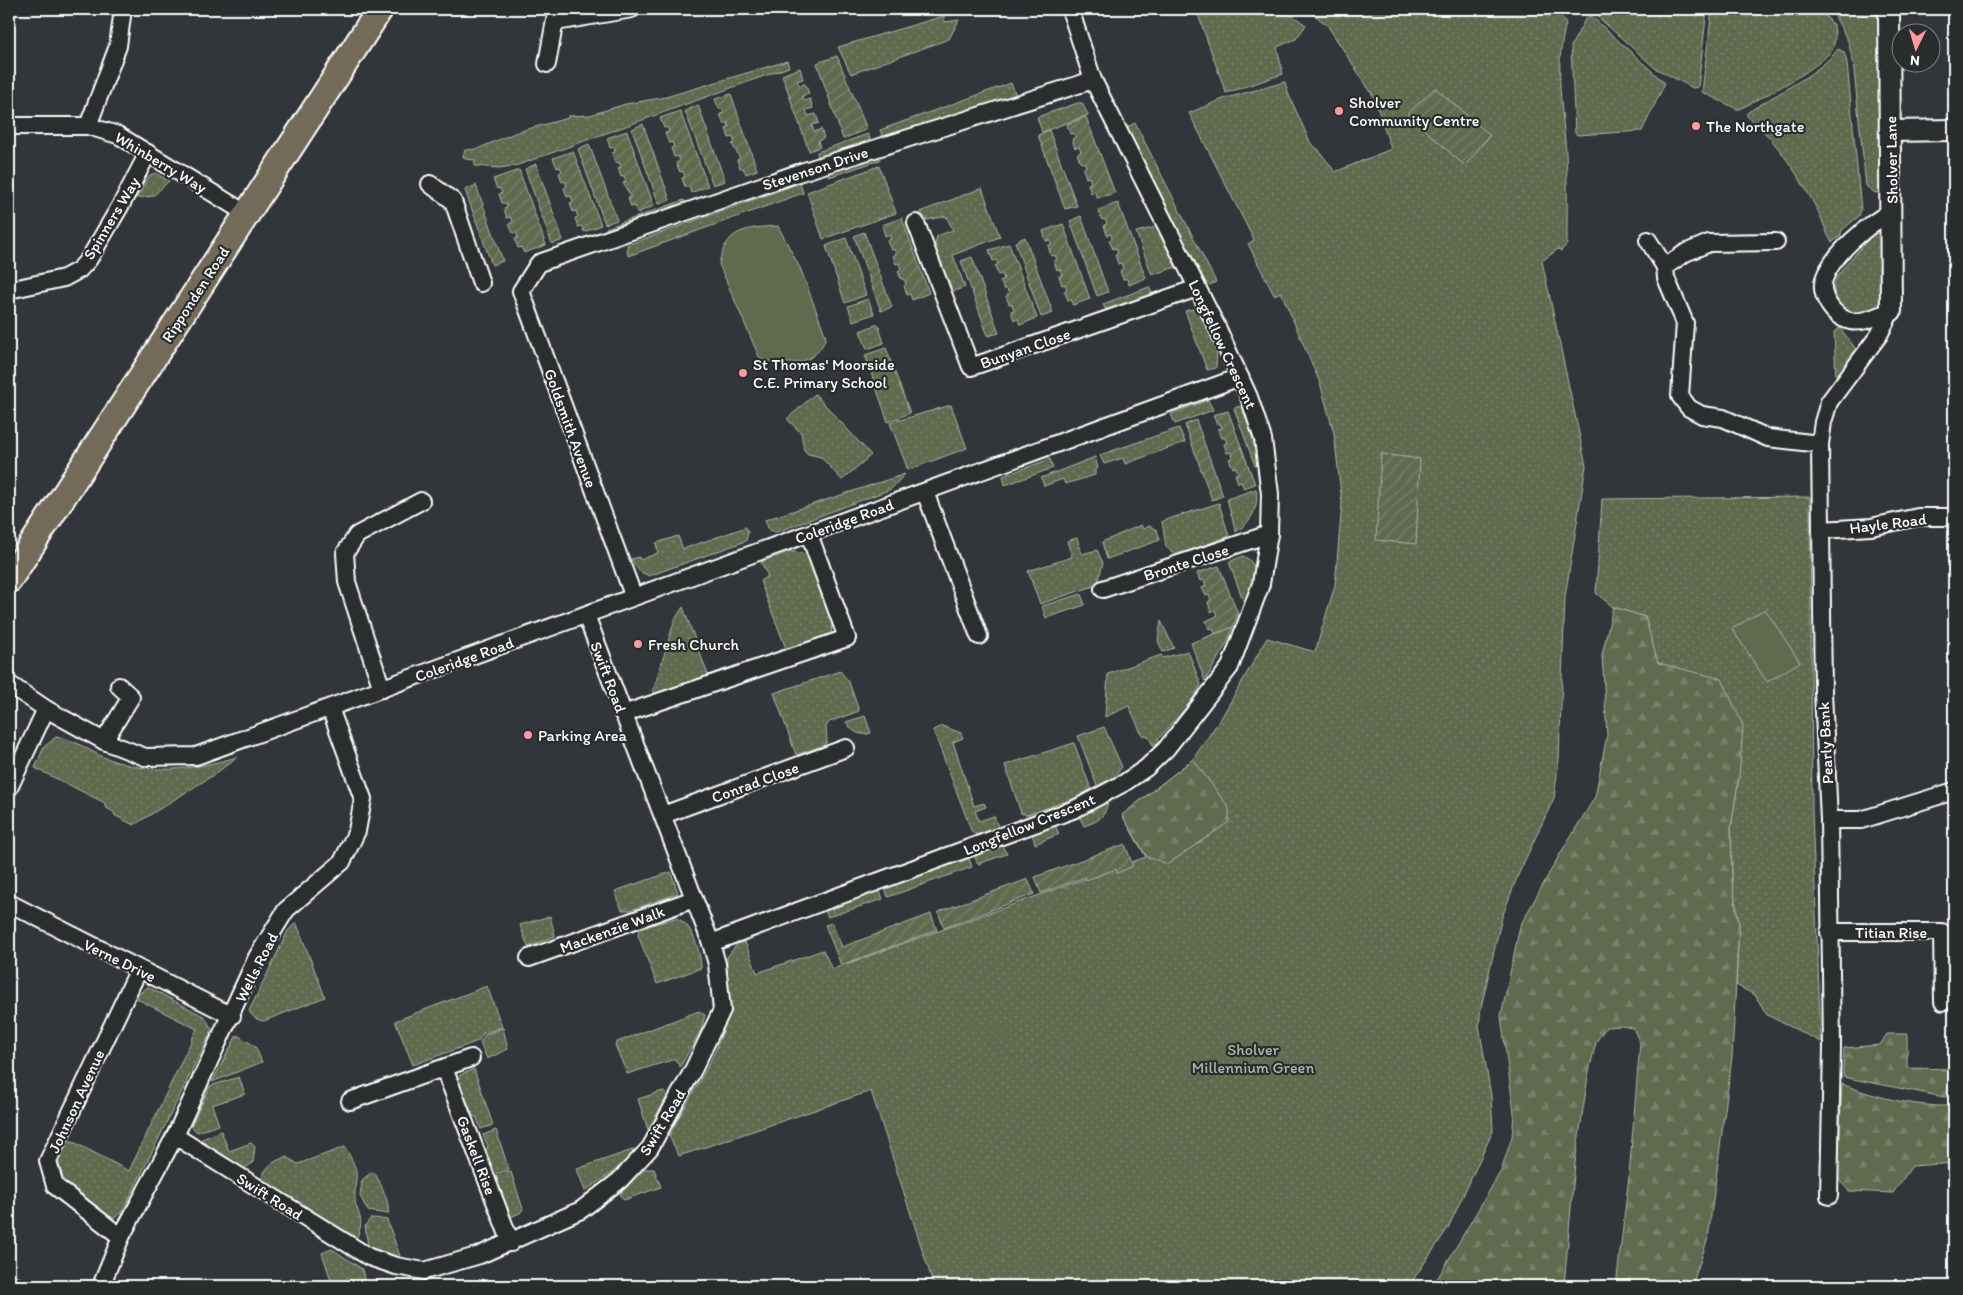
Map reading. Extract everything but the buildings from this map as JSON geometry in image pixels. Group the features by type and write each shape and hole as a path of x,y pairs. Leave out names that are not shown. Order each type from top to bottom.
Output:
{"main road":[{"name":"Ripponden Road","path":"9,580 380,9"}],"street":[{"path":"88,126 118,46 123,9"},
{"path":"547,64 557,16 632,9"},
{"name":"Longfellow Crescent","path":"711,943 1076,809 1124,783 1146,768 1166,749 1230,666 1261,584 1268,534 1270,494 1262,439 1240,377 1093,80 1070,9"},
{"name":"Sholver Lane","path":"1889,9 1892,211 1891,311"},
{"name":"Stevenson Drive","path":"539,263 798,173 1093,80"},
{"name":"Whinberry Way","path":"9,126 88,126 118,134 247,214"},
{"path":"1890,131 1954,130"},
{"name":"Spinners Way","path":"9,290 64,278 79,270 89,259 122,203 148,153"},
{"path":"430,184 453,201 481,282"},
{"path":"1891,311 1868,319 1850,321 1834,312 1824,297 1823,288 1824,279 1833,262 1869,226 1892,211"},
{"name":"Bunyan Close","path":"916,223 971,367 1197,288"},
{"path":"1648,240 1665,267 1666,278 1685,323 1680,396 1689,408 1702,415 1723,418 1768,438 1820,444"},
{"path":"1665,267 1686,252 1709,242 1776,242"},
{"name":"Goldsmith Avenue","path":"539,263 521,291 633,596"},
{"name":"Pearly Bank","path":"1829,1196 1832,1047 1829,820 1823,692 1820,444 1822,422 1829,402 1879,335 1891,311"},
{"name":"Coleridge Road","path":"9,684 46,709 104,741 145,757 196,756 1240,377"},
{"path":"925,492 979,636"},
{"path":"382,689 347,582 345,553 357,535 421,500"},
{"name":"Hayle Road","path":"1822,530 1871,527 1918,518 1954,518"},
{"path":"623,714 847,638 809,534"},
{"name":"Bronte Close","path":"1103,590 1268,534"},
{"name":"Swift Road","path":"176,1136 256,1187 382,1262 424,1271 480,1255 511,1243 582,1210 620,1180 650,1148 693,1070 722,1010 717,964 711,943 663,815 586,615"},
{"path":"104,741 131,697 119,686"},
{"name":"Wells Road","path":"101,1286 121,1237 176,1136 232,1016 257,957 286,910 342,862 357,832 363,798 330,708"},
{"path":"9,788 46,709"},
{"name":"Conrad Close","path":"663,815 846,748"},
{"path":"1829,820 1861,820 1954,791"},
{"name":"Mackenzie Walk","path":"529,958 694,899"},
{"name":"Verne Drive","path":"9,903 232,1016"},
{"name":"Titian Rise","path":"1829,932 1942,932 1943,1002"},
{"name":"Johnson Avenue","path":"121,1237 55,1186 48,1161 139,969"},
{"path":"350,1101 471,1058"},
{"name":"Gaskell Rise","path":"444,1068 511,1243"}],"green space":[{"path":"1196,9 1283,9 1306,25 1296,39 1277,47 1283,74 1226,93"},
{"name":"Sholver Millennium Green","path":"1307,9 1557,9 1566,24 1560,68 1567,167 1567,244 1561,251 1558,249 1542,261 1586,466 1565,597 1559,759 1554,798 1518,875 1502,917 1481,1007 1479,1026 1491,1096 1493,1131 1448,1228 1409,1286 934,1286 871,1091 679,1156 669,1136 703,1075 724,1027 729,1004 727,957 737,944 745,942 757,973 823,950 832,969 1146,857 1122,815 1193,759 1223,715 1267,638 1315,652 1335,585 1342,503 1334,433 1320,383 1281,292 1274,295 1248,244 1254,240 1189,113 1223,99 1285,82 1311,144 1318,149 1335,172 1391,149 1374,97 1327,25"},
{"path":"1603,9 1707,9 1698,87 1693,88 1655,68 1598,17"},
{"path":"1712,9 1820,9 1834,26 1834,44 1826,56 1804,73 1762,98 1737,109 1702,92"},
{"path":"1831,9 1879,9 1880,192 1875,193 1866,186 1853,61 1848,41"},
{"path":"944,16 945,22 959,20 949,39 851,74 838,47"},
{"path":"1591,16 1665,83 1642,131 1577,135 1575,133 1571,46 1586,18"},
{"path":"1838,49 1844,52 1847,63 1861,210 1859,216 1842,230 1840,237 1832,242 1819,213 1796,174 1778,148 1747,116 1747,113 1820,67"},
{"path":"837,56 867,129 843,139 817,63"},
{"path":"787,61 789,67 518,165 499,168 475,166 475,160 465,159 463,156 465,150 477,149 517,132 568,118 568,116 590,115 626,104 666,97"},
{"path":"800,68 803,79 797,81 799,85 805,84 809,93 802,96 804,101 810,99 813,108 806,110 808,116 816,114 819,123 812,125 814,132 821,129 824,138 818,141 820,147 809,151 782,75"},
{"path":"1011,83 1017,97 883,138 880,130"},
{"path":"1435,88 1490,135 1465,166 1407,114"},
{"path":"731,94 757,170 746,174 743,168 740,168 737,160 740,158 732,144 735,143 733,137 729,138 726,129 729,128 728,123 724,124 720,114 724,113 722,109 719,109 715,99"},
{"path":"1082,103 1088,115 1042,132 1037,117"},
{"path":"698,105 725,181 713,185 685,111"},
{"path":"680,111 708,186 691,193 689,186 685,187 682,178 685,177 683,171 680,172 676,163 680,161 678,156 674,157 671,148 674,147 672,142 669,143 665,133 669,132 667,127 664,128 660,118"},
{"path":"1086,117 1115,193 1097,198 1095,192 1091,193 1088,184 1091,183 1089,177 1086,178 1083,169 1086,167 1084,162 1081,163 1077,154 1081,152 1079,147 1075,148 1072,139 1075,138 1074,133 1070,134 1067,124"},
{"path":"1135,123 1216,282 1210,285 1205,281 1126,128"},
{"path":"643,124 670,200 659,204 632,129"},
{"path":"1049,130 1077,206 1065,209 1038,135"},
{"path":"627,131 654,206 637,213 635,206 631,207 628,198 631,197 623,183 626,182 624,176 621,177 618,168 621,167 619,162 615,163 612,153 615,152 614,147 610,148 607,138"},
{"path":"868,134 871,142 818,158 817,152"},
{"path":"589,144 617,220 605,224 578,149"},
{"path":"573,151 601,225 584,232 582,226 578,227 575,218 578,217 576,211 573,212 570,203 573,202 571,196 567,197 564,188 567,186 565,181 562,182 559,173 562,171 560,167 557,168 553,158"},
{"path":"879,154 880,160 829,177 827,169"},
{"path":"536,164 563,240 552,244 525,169"},
{"path":"879,166 896,213 823,239 807,192"},
{"path":"519,170 546,245 524,253 521,247 518,248 515,239 518,238 516,232 513,233 509,224 513,222 511,217 507,218 504,209 507,208 506,203 502,203 499,194 502,193 500,188 497,189 493,179"},
{"path":"155,173 169,181 153,196 136,198 150,175"},
{"path":"800,183 803,193 628,256 627,245"},
{"path":"476,185 503,261 492,265 465,190"},
{"path":"982,188 1000,237 953,255 965,287 952,292 934,249 937,236 953,230 946,216 927,220 920,212"},
{"path":"684,200 686,204 607,232 606,228"},
{"path":"1118,203 1146,278 1129,285 1127,279 1123,279 1120,271 1123,269 1121,263 1118,264 1115,255 1118,254 1116,248 1113,249 1109,240 1112,239 1111,234 1107,235 1104,225 1107,224 1105,219 1102,220 1098,210"},
{"path":"1081,216 1108,292 1097,296 1070,221"},
{"path":"902,218 929,293 912,300 910,294 907,295 904,286 906,284 904,279 901,279 898,271 901,269 899,263 896,264 893,256 896,254 894,249 891,250 887,241 891,239 889,235 885,236 882,225"},
{"path":"1063,224 1090,299 1073,305 1071,299 1068,300 1064,291 1067,290 1065,284 1062,285 1059,276 1062,275 1060,269 1057,270 1054,261 1057,260 1055,255 1051,256 1048,246 1051,245 1050,240 1046,241 1043,231"},
{"path":"778,226 801,270 826,337 815,354 799,362 780,363 760,359 719,264 722,252 732,237 747,230"},
{"path":"1156,227 1176,267 1152,275 1136,232"},
{"path":"864,232 892,307 881,311 854,236"},
{"path":"1874,232 1882,235 1881,301 1865,312 1849,312 1839,303 1834,291 1834,284 1841,271"},
{"path":"1025,237 1053,313 1041,317 1015,242"},
{"path":"846,238 866,295 845,303 826,246"},
{"path":"1009,244 1037,318 1020,325 1018,319 1014,320 1011,311 1014,310 1012,304 1009,304 1006,296 1009,294 1000,281 1004,279 1002,274 998,275 995,266 998,264 996,260 993,261 989,250"},
{"path":"972,257 999,333 988,336 961,261"},
{"path":"1149,287 1153,295 1107,313 1103,304"},
{"path":"868,299 874,314 853,321 848,306"},
{"path":"1198,308 1217,349 1216,368 1207,370 1185,311"},
{"path":"878,324 884,343 867,349 860,331"},
{"path":"1840,328 1858,352 1836,378 1834,332"},
{"path":"886,348 910,413 888,422 865,355"},
{"path":"815,394 871,455 842,480 821,457 808,454 804,450 801,433 787,419"},
{"path":"1208,400 1213,410 1175,424 1171,414"},
{"path":"951,405 967,448 908,470 890,423"},
{"path":"1244,405 1254,432 1260,464 1255,466 1234,408"},
{"path":"1228,411 1255,484 1244,488 1241,482 1238,483 1235,474 1238,473 1236,467 1233,468 1229,459 1232,458 1231,452 1227,453 1224,444 1227,443 1225,438 1222,438 1218,429 1222,428 1220,423 1217,424 1213,415"},
{"path":"1196,420 1223,496 1212,500 1185,425"},
{"path":"1179,428 1185,442 1125,464 1123,458 1104,464 1100,455"},
{"path":"1381,454 1420,459 1416,544 1376,540"},
{"path":"1095,457 1098,468 1095,469 1095,475 1065,484 1063,479 1044,486 1041,478"},
{"path":"1050,459 1053,468 1005,485 1003,476"},
{"path":"905,474 891,489 777,532 769,530 765,520"},
{"path":"1256,489 1257,496 1253,514 1236,532 1227,499"},
{"path":"1810,497 1812,812 1821,1042 1767,1015 1755,995 1736,985 1739,924 1732,882 1731,827 1739,777 1722,680 1657,663 1645,617 1613,607 1596,593 1602,499"},
{"path":"1219,503 1229,536 1182,553 1172,553 1166,546 1162,521"},
{"path":"1141,525 1143,529 1149,526 1157,530 1160,540 1107,559 1102,542"},
{"path":"746,527 748,532 746,541 649,576 639,571 631,559 639,557 640,560 658,553 656,543 678,536 683,549"},
{"path":"1077,538 1082,554 1097,550 1103,563 1097,585 1040,604 1028,571 1072,557 1067,541"},
{"path":"791,551 809,555 833,616 831,634 825,638 787,651 760,581 768,576 761,562"},
{"path":"1243,556 1250,560 1255,573 1247,611 1229,562"},
{"path":"1219,566 1238,614 1233,627 1215,634 1213,628 1209,629 1206,621 1217,616 1215,610 1211,612 1208,602 1211,600 1209,595 1206,596 1202,588 1206,586 1204,580 1200,581 1197,573"},
{"path":"1081,594 1085,605 1046,618 1042,606"},
{"path":"683,607 708,675 722,670 719,677 650,701 675,619"},
{"path":"1613,607 1645,617 1658,663 1722,679 1743,726 1739,777 1731,827 1732,882 1739,924 1732,1057 1708,1238 1692,1286 1616,1286 1629,1176 1640,1043 1633,1028 1621,1026 1606,1027 1596,1042 1588,1076 1575,1163 1564,1286 1433,1286 1501,1171 1512,1137 1514,1113 1501,1016 1520,926 1560,854 1595,797 1607,735 1602,655"},
{"path":"1765,609 1800,662 1767,682 1732,629"},
{"path":"1161,621 1174,648 1163,652 1158,641"},
{"path":"1233,627 1228,641 1205,681 1191,643"},
{"path":"1188,651 1201,685 1190,703 1153,745 1148,736 1142,735 1129,706 1105,717 1108,674 1161,655 1163,658"},
{"path":"840,671 849,682 859,711 829,722 826,727 827,742 822,746 796,755 774,693"},
{"path":"865,716 871,733 859,734 846,722"},
{"path":"942,726 961,733 963,738 953,742 974,806 984,803 986,807 975,811 979,821 994,816 998,827 977,835 972,832 933,730"},
{"path":"1104,727 1122,767 1114,777 1097,786 1078,736"},
{"path":"56,737 76,743 123,764 156,769 187,768 237,757 215,774 134,825 114,815 115,813 105,807 105,803 35,768 44,747"},
{"path":"1074,743 1091,789 1077,797 1027,815 1021,813 1005,765"},
{"path":"1193,759 1229,808 1229,822 1168,864 1147,857 1122,815"},
{"path":"1108,800 1106,811 1101,818 1084,826 1080,818 1082,814"},
{"path":"1055,825 1059,834 1035,844 1032,833"},
{"path":"1001,844 1007,854 978,864 974,855"},
{"path":"1125,844 1133,866 1117,873 1116,869 1086,880 1085,877 1041,893 1035,877"},
{"path":"968,856 972,867 888,897 885,887"},
{"path":"671,872 678,893 631,910 622,910 615,891"},
{"path":"1028,879 1034,894 944,928 938,912"},
{"path":"879,889 883,899 828,917 824,908"},
{"path":"931,914 937,930 841,965 825,925 832,923 842,947"},
{"path":"550,916 555,936 528,947 520,925"},
{"path":"675,918 681,920 691,931 697,946 701,968 657,984 638,935 639,929"},
{"path":"296,922 325,997 264,1021 259,1020 253,1017 249,1011 288,931"},
{"path":"487,986 502,1027 484,1033 478,1041 413,1065 395,1021"},
{"path":"148,987 205,1017 212,1030 124,1209 115,1218 109,1218 60,1181 56,1161 66,1138 129,1171 197,1029 137,999 141,992"},
{"path":"699,1011 705,1015 701,1030 680,1067 675,1059 627,1074 615,1045 617,1042"},
{"path":"503,1028 508,1049 487,1059 480,1042 486,1034"},
{"path":"1887,1034 1907,1034 1907,1068 1954,1069 1954,1096 1944,1097 1843,1077 1844,1048 1880,1045"},
{"path":"237,1035 255,1046 262,1062 212,1082"},
{"path":"474,1069 493,1125 481,1129 477,1118 472,1115 458,1080 460,1075"},
{"path":"239,1077 245,1094 212,1105 219,1125 197,1132 191,1126 210,1086"},
{"path":"1842,1084 1897,1101 1954,1106 1954,1163 1912,1166 1893,1193 1849,1191 1839,1180 1838,1172"},
{"path":"663,1091 667,1094 666,1098 648,1130 638,1099"},
{"path":"496,1130 509,1170 493,1175 485,1153 488,1146 483,1135"},
{"path":"221,1131 229,1151 251,1143 255,1147 253,1162 245,1169 200,1144 200,1140"},
{"path":"345,1147 356,1173 355,1200 361,1224 356,1239 260,1184 266,1170 272,1163 281,1159 286,1157 298,1164"},
{"path":"638,1148 620,1167 585,1191 577,1169"},
{"path":"644,1169 654,1169 661,1187 624,1200 620,1194"},
{"path":"372,1172 375,1173 388,1204 388,1214 368,1211 360,1196 362,1180"},
{"path":"511,1172 523,1209 520,1213 508,1218 494,1177"},
{"path":"370,1219 387,1220 400,1256 391,1257 368,1246 365,1226"},
{"path":"332,1249 362,1269 365,1284 361,1286 333,1286 322,1253"},
{"path":"9,1275 56,1286 9,1286"}],"place":[{"name":"Sholver Community Centre","path":"1339,111"},
{"name":"The Northgate","path":"1696,126"},
{"name":"St Thomas' Moorside C.E. Primary School","path":"743,373"},
{"name":"Fresh Church","path":"638,644"},
{"name":"Parking Area","path":"528,735"}]}
